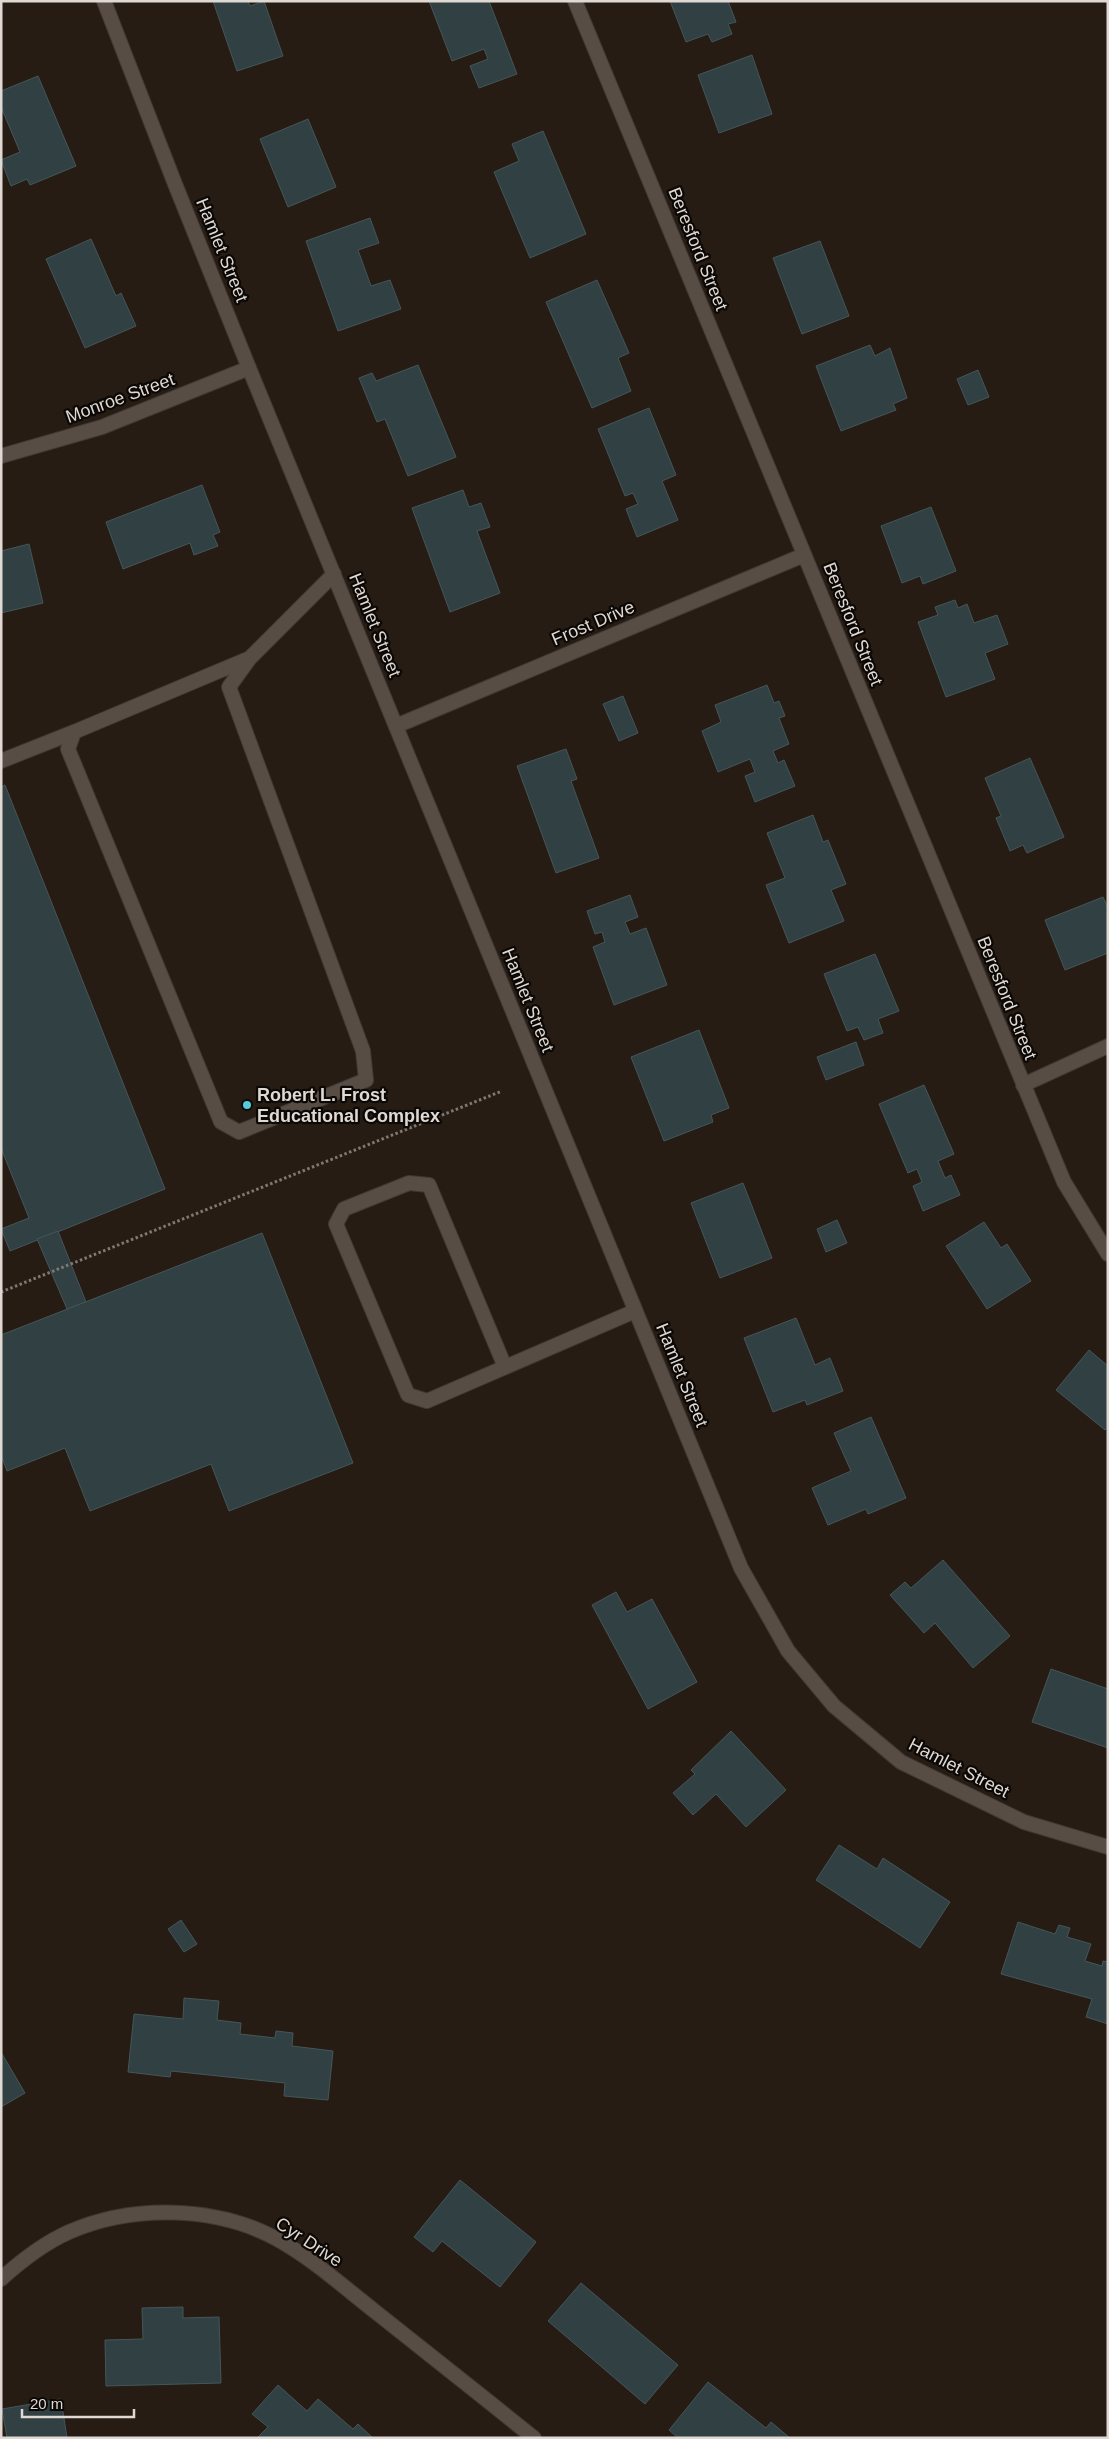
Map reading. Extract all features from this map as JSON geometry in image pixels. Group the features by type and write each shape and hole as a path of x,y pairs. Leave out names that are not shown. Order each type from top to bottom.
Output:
{"street":[{"name":"Hamlet Street","path":"104,1 175,184 741,1568 788,1651 834,1706 901,1762 1024,1822 1108,1848"},
{"name":"Beresford Street","path":"576,1 1064,1182 1108,1254"},
{"name":"Monroe Street","path":"1,456 102,427 250,368"},
{"name":"Frost Drive","path":"396,726 804,555"},
{"path":"74,732 68,749 221,1122 239,1132 366,1080 362,1051 230,688 250,658 334,574"},
{"path":"1,762 250,658"},
{"path":"1023,1085 1108,1046"},
{"path":"505,1367 428,1185 409,1183 344,1209 336,1224 408,1395 427,1401 635,1311"},
{"name":"Cyr Drive","path":"1,2279 23,2259 69,2232 120,2216 173,2212 227,2220 277,2239 321,2269 534,2438"}],"path":[{"path":"1,1292 502,1090"}],"building":[{"path":"213,1 248,1 250,6 264,1 283,56 237,71"},
{"path":"429,1 489,1 517,74 479,88 470,66 488,59 484,49 452,61"},
{"path":"670,1 728,1 736,22 728,24 732,34 712,42 708,34 686,42"},
{"path":"752,55 772,114 719,133 698,75"},
{"path":"38,76 76,166 30,185 27,179 11,186 1,160 20,152 1,107 1,91"},
{"path":"308,119 336,187 288,207 260,139"},
{"path":"543,131 586,234 530,258 494,172 519,161 512,144"},
{"path":"370,218 379,243 358,250 371,286 390,280 401,309 338,331 306,241"},
{"path":"91,239 116,296 121,293 136,326 85,348 46,259"},
{"path":"820,241 849,316 802,334 773,258"},
{"path":"597,280 629,353 618,358 631,391 592,408 546,302"},
{"path":"870,345 875,356 890,348 907,398 893,404 896,410 841,431 816,366"},
{"path":"418,365 456,457 408,476 385,419 377,422 359,378 372,373 376,381"},
{"path":"978,370 989,397 968,405 957,379"},
{"path":"649,408 676,475 662,481 678,520 637,537 626,509 638,504 633,493 625,496 598,429"},
{"path":"202,485 220,532 213,535 218,546 194,555 190,543 123,569 106,522"},
{"path":"463,490 469,507 481,503 490,527 477,531 500,593 450,612 412,508"},
{"path":"931,507 956,571 923,584 920,576 902,583 881,526"},
{"path":"29,544 43,603 1,613 1,551"},
{"path":"955,600 958,608 967,604 974,623 997,615 1008,644 985,653 995,679 946,697 918,622 938,615 935,607"},
{"path":"767,685 774,703 779,701 785,716 779,718 789,744 773,751 778,763 784,760 795,786 755,802 745,776 755,772 750,759 718,772 702,731 721,722 715,705"},
{"path":"623,696 638,733 619,741 603,704"},
{"path":"566,749 577,779 571,781 599,858 556,873 517,766"},
{"path":"1030,758 1064,837 1027,853 1023,845 1010,851 996,818 1001,816 985,778"},
{"path":"5,785 165,1189 10,1251 1,1229 29,1218 1,1148 1,787"},
{"path":"813,815 823,842 828,840 846,884 831,890 844,921 789,943 766,885 785,878 767,833"},
{"path":"630,895 638,917 625,922 630,934 646,928 667,985 614,1005 593,947 605,942 602,932 595,934 587,911"},
{"path":"1103,897 1108,908 1108,953 1065,970 1045,920"},
{"path":"875,954 899,1011 878,1019 883,1033 864,1040 858,1027 847,1031 824,974"},
{"path":"699,1030 729,1108 711,1115 713,1122 664,1141 631,1057"},
{"path":"856,1042 864,1065 826,1080 817,1057"},
{"path":"924,1085 954,1154 938,1161 945,1178 951,1175 960,1195 923,1211 913,1186 922,1182 917,1169 908,1173 879,1104"},
{"path":"743,1183 772,1258 720,1278 691,1203"},
{"path":"837,1220 847,1243 826,1252 817,1229"},
{"path":"984,1222 1001,1248 1007,1244 1031,1281 987,1309 946,1246"},
{"path":"58,1231 86,1302 67,1309 37,1239"},
{"path":"262,1233 353,1463 229,1511 211,1464 90,1511 65,1448 7,1471 1,1455 1,1335"},
{"path":"796,1318 815,1365 830,1358 843,1391 807,1405 805,1400 773,1412 744,1338"},
{"path":"1089,1350 1108,1366 1108,1427 1105,1430 1056,1390"},
{"path":"871,1417 906,1498 868,1514 866,1509 828,1525 812,1488 851,1471 834,1433"},
{"path":"943,1560 1010,1636 973,1668 935,1623 924,1633 890,1595 905,1582 911,1588"},
{"path":"616,1592 627,1612 652,1599 697,1682 648,1709 592,1605"},
{"path":"1051,1669 1108,1689 1108,1748 1032,1722"},
{"path":"731,1731 786,1790 746,1827 716,1794 693,1815 673,1793 695,1774 691,1770"},
{"path":"839,1845 877,1869 883,1858 950,1902 920,1948 816,1880"},
{"path":"181,1920 197,1944 184,1952 168,1929"},
{"path":"1018,1922 1055,1934 1059,1925 1070,1928 1067,1937 1091,1944 1085,1961 1102,1966 1103,1961 1108,1962 1108,2024 1086,2017 1092,1999 1001,1974"},
{"path":"184,1998 219,2001 217,2020 241,2023 240,2034 275,2038 276,2031 293,2033 292,2046 333,2051 328,2100 284,2096 285,2083 171,2071 170,2077 128,2072 134,2014 183,2019"},
{"path":"1,2052 25,2093 1,2107"},
{"path":"460,2180 536,2242 500,2287 442,2241 433,2252 414,2237"},
{"path":"581,2283 678,2365 645,2404 548,2321"},
{"path":"183,2307 183,2318 219,2317 221,2383 106,2386 105,2340 143,2339 142,2308"},
{"path":"708,2382 766,2428 771,2422 790,2438 678,2438 669,2430"},
{"path":"278,2385 307,2411 318,2399 353,2429 358,2424 373,2438 257,2438 268,2427 252,2414"},
{"path":"61,2399 67,2438 7,2438 2,2409"}],"place":[{"name":"Robert L. Frost Educational Complex","path":"247,1105"}]}
